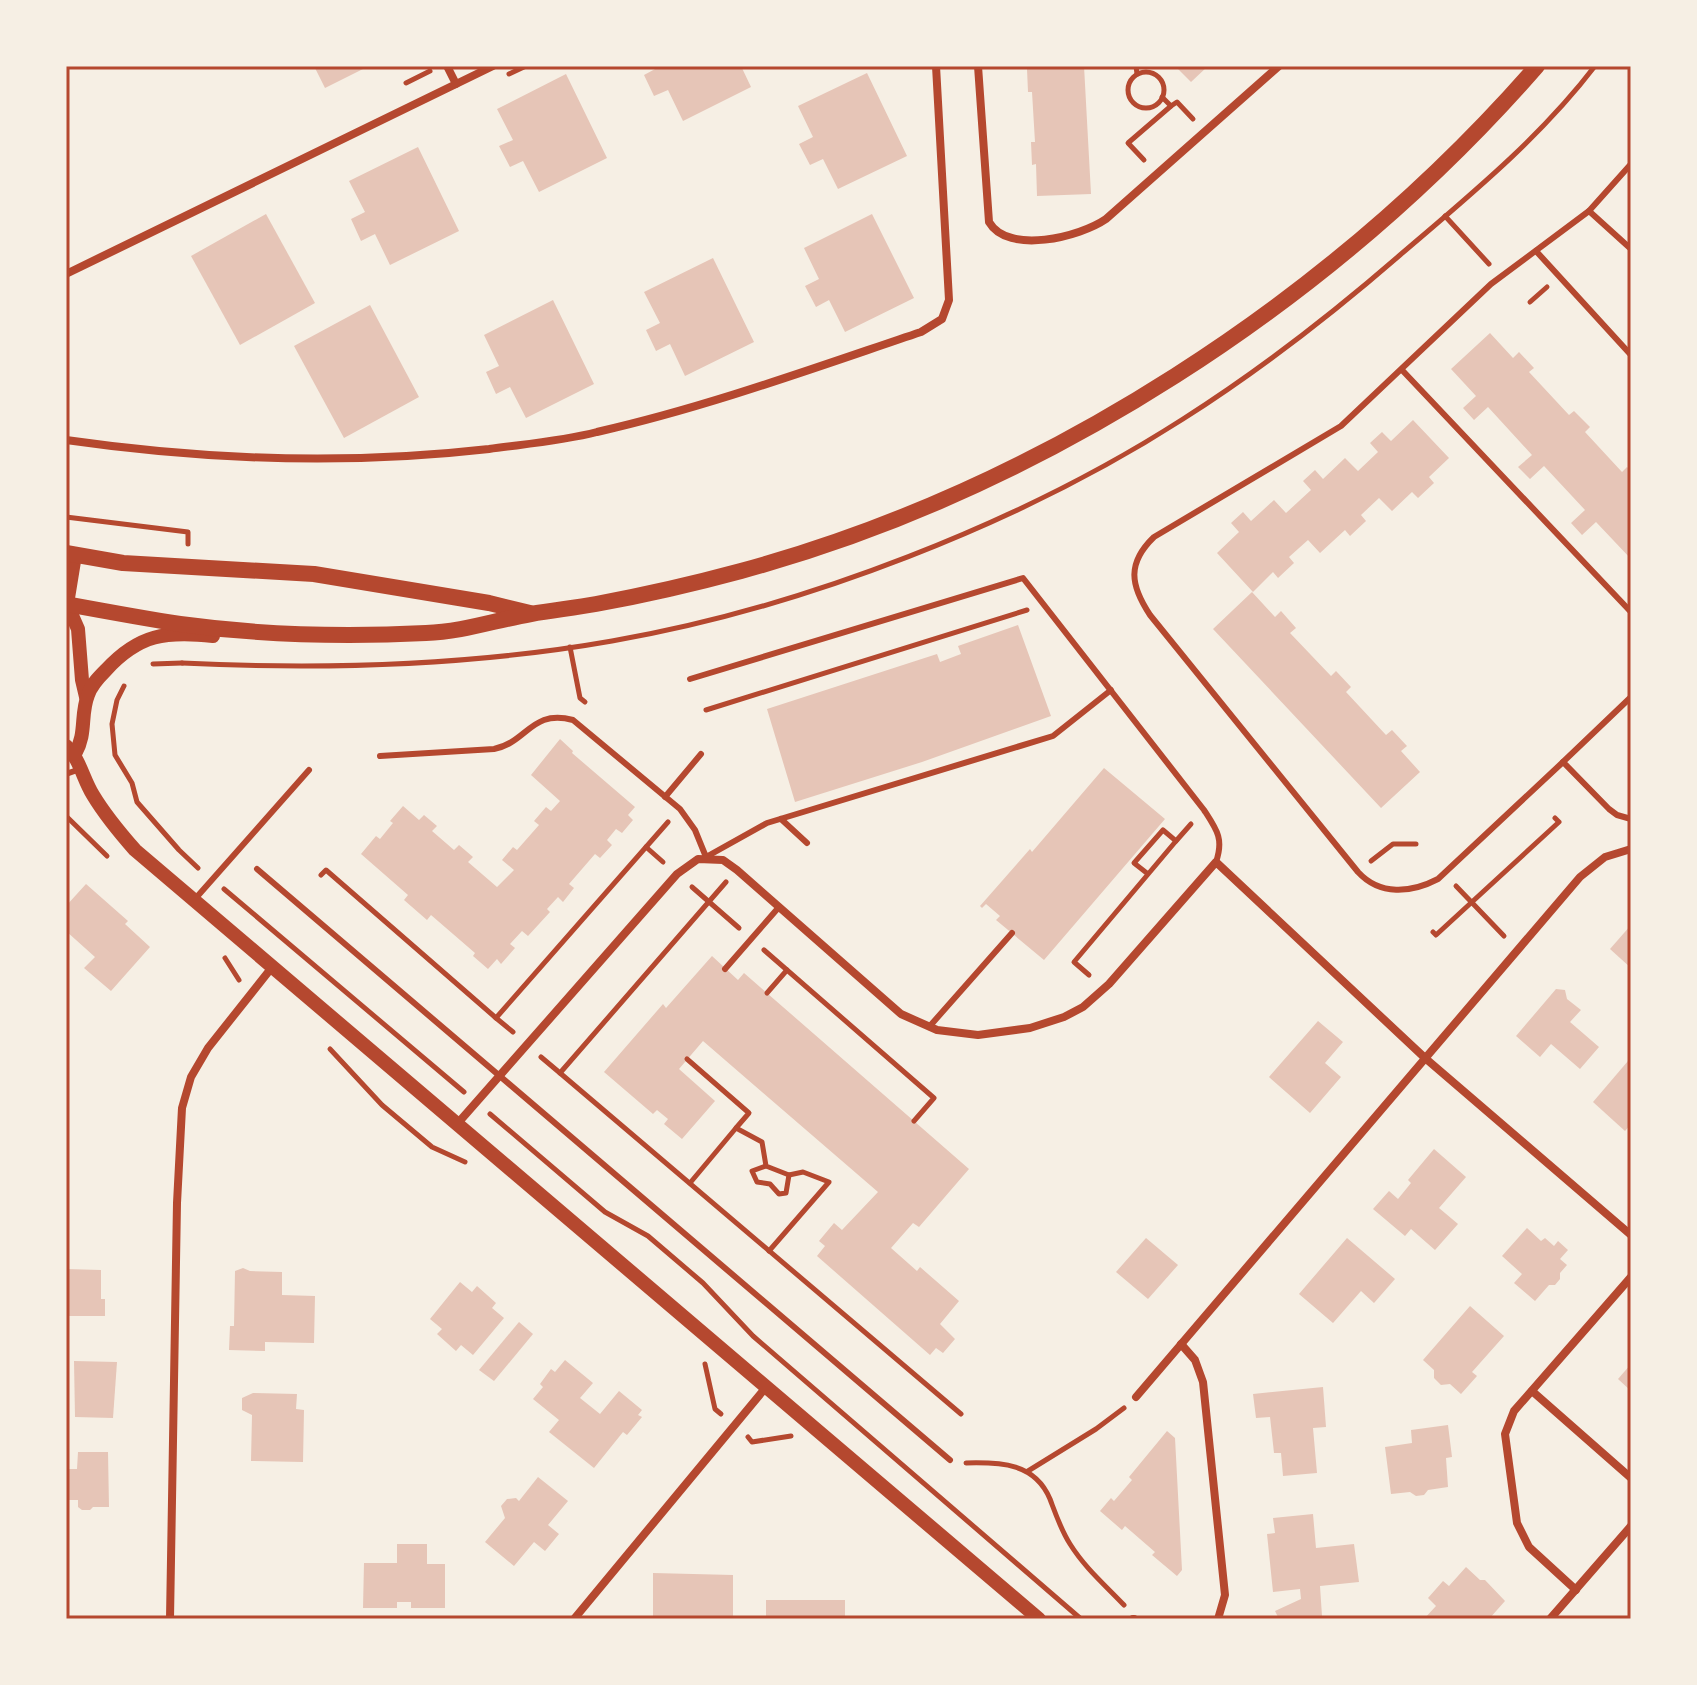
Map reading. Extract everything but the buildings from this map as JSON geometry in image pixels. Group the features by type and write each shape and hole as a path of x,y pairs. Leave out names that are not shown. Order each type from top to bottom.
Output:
{"main road":[{"path":"66,604 183,624 237,629 303,634 430,633 596,604 692,583 818,547 989,478 1083,431 1213,352 1315,276 1441,166 1537,66"},
{"path":"70,554 155,565 314,574 489,603 531,614"}],"street":[{"path":"447,66 456,84"},
{"path":"66,274 493,66"},
{"path":"66,440 210,455 312,458 408,457 533,443 596,433 683,410 921,332 942,319 949,300 936,66"},
{"path":"978,66 987,216 992,228 1004,237 1028,239 1061,237 1096,226 1279,66"},
{"path":"70,554 66,604 78,629 86,697 83,737 70,750 73,772 135,850 1039,1619"},
{"path":"86,697 119,656 143,641 169,634 220,636 237,629"},
{"path":"1136,1397 1580,877 1605,857 1631,849"},
{"path":"458,1123 677,874 689,863 706,857 723,860 730,865 901,1014 929,1027 957,1034 1004,1033 1030,1028 1074,1012 1109,984 1216,862 1425,1058 1631,1235"},
{"path":"170,1619 176,1218 182,1108 191,1077 208,1048 273,966"},
{"path":"1576,1590 1529,1547 1517,1523 1505,1434 1509,1418 1631,1277"},
{"path":"1181,1344 1195,1360 1205,1395 1225,1595 1218,1619"},
{"path":"574,1619 767,1386"},
{"path":"1532,1391 1631,1478"},
{"path":"1550,1619 1631,1526"}],"lane":[{"path":"1631,164 1589,211 1491,284 1341,426 1154,537 1138,556 1135,567 1136,590 1150,615 1358,872 1375,886 1402,890 1428,884 1444,873 1631,697"},
{"path":"1589,211 1631,249"},
{"path":"1536,251 1631,355"},
{"path":"1402,370 1631,612"},
{"path":"690,679 1023,578 1204,810 1218,832 1221,848 1216,862"},
{"path":"380,756 500,748 511,743 534,723 561,717 583,726 680,809 695,830 706,857 767,823 1053,736 1111,690"},
{"path":"665,797 701,754"},
{"path":"1563,762 1609,809 1631,819"},
{"path":"195,900 309,770"},
{"path":"781,819 807,843"},
{"path":"1631,825 1631,841"},
{"path":"257,869 950,1460"},
{"path":"725,969 779,907"},
{"path":"929,1027 1012,933"}],"path":[{"path":"1136,66 1137,74"},
{"path":"1146,72 1157,76 1163,85 1162,97 1149,108 1133,102 1128,86 1137,74 1146,72"},
{"path":"1162,97 1171,106"},
{"path":"1144,160 1128,143 1177,102 1204,132"},
{"path":"1445,216 1490,265"},
{"path":"1530,302 1548,286"},
{"path":"66,517 188,532 187,550"},
{"path":"706,710 1018,614 1042,603"},
{"path":"570,647 580,698 585,702"},
{"path":"141,667 182,663 182,652"},
{"path":"112,678 127,682 117,700 112,736 115,755 132,783 137,802 179,850 605,1212 648,1236 670,1254 703,1283 753,1336 1081,1619"},
{"path":"680,809 646,847 934,1098 914,1121"},
{"path":"1433,932 1436,935 1559,822 1555,818"},
{"path":"1084,984 1091,976 1074,962 1176,841 1163,830 1134,863 1148,874"},
{"path":"1358,872 1393,844 1416,844"},
{"path":"321,875 326,870 496,1018"},
{"path":"1444,873 1518,950"},
{"path":"767,993 787,970"},
{"path":"326,1044 382,1105 432,1147 470,1164"},
{"path":"687,1059 749,1113 690,1183"},
{"path":"560,1073 961,1414"},
{"path":"736,1128 762,1142 766,1166"},
{"path":"769,1251 829,1182 803,1172 789,1175 766,1166 752,1171 757,1182 770,1184 779,1194 786,1193 789,1175"},
{"path":"693,1354 705,1364 715,1409 721,1414"},
{"path":"1028,1471 1096,1429 1136,1397"},
{"path":"950,1460 1002,1463 1028,1471 1037,1478 1078,1557 1134,1619"}]}
